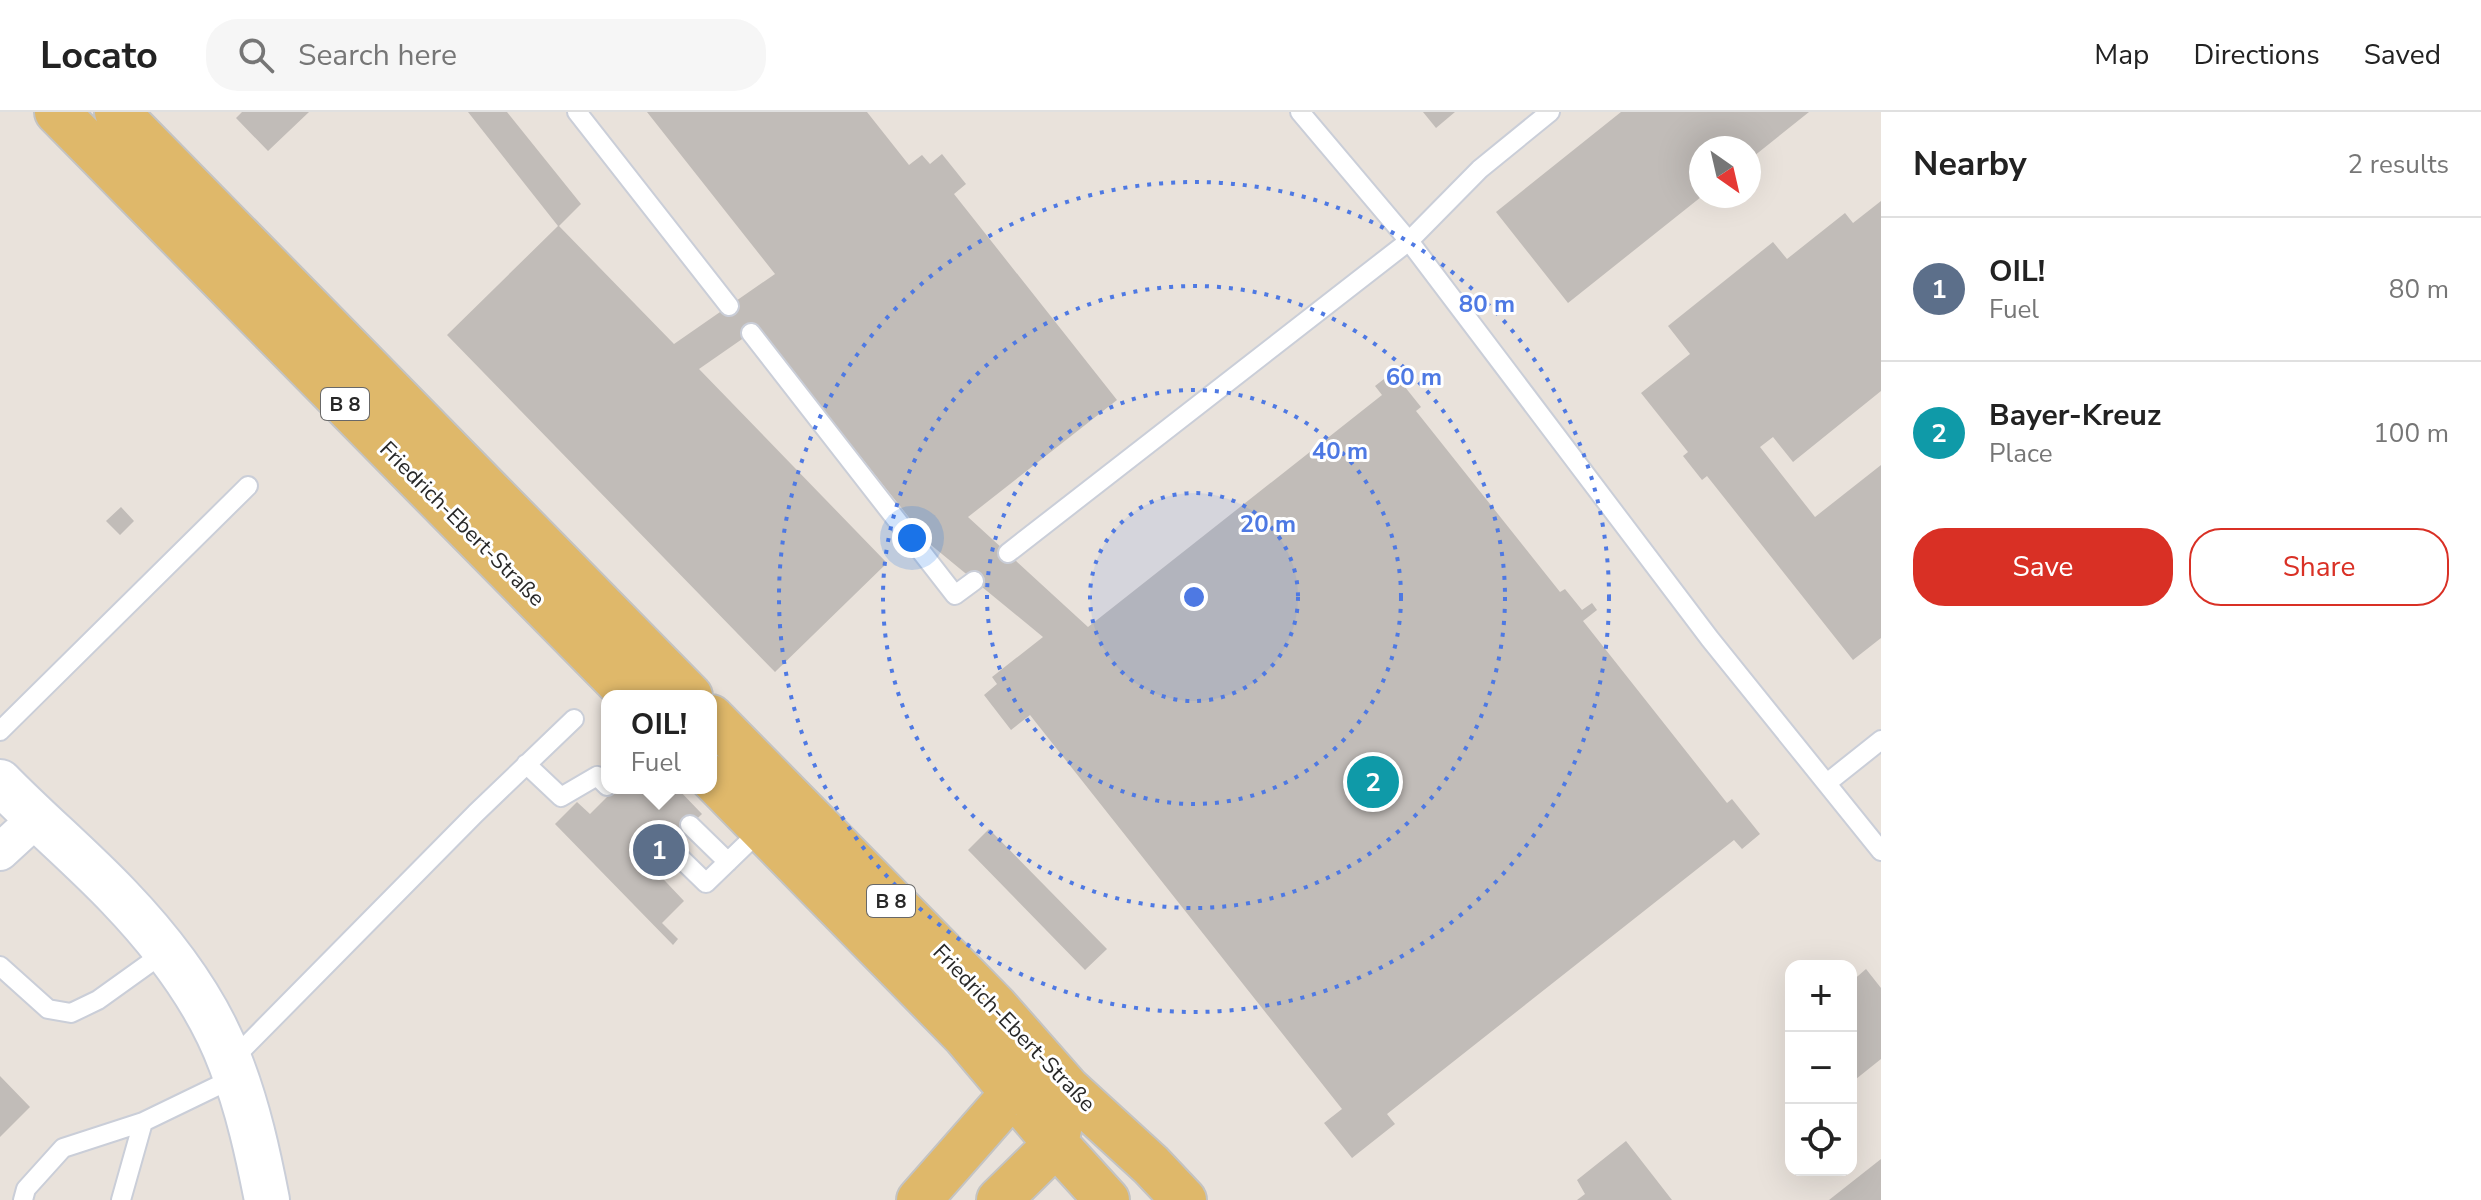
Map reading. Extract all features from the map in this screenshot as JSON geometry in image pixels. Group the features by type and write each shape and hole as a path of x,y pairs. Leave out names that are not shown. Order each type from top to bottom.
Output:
{"main road":[{"name":"Friedrich-Ebert-Straße","path":"57,112 626,690"},
{"name":"Friedrich-Ebert-Straße","path":"117,112 684,690"},
{"name":"Friedrich-Ebert-Straße","path":"717,723 996,1007 1068,1089 1151,1165 1184,1200"},
{"name":"Friedrich-Ebert-Straße","path":"717,783 965,1036 1107,1200"},
{"path":"919,1200 1013,1093 1068,1089 1056,1144 999,1200"}],"street":[{"path":"0,782 118,896 165,952 214,1024 234,1069 253,1131 267,1200"},
{"path":"0,852 37,818"}],"lane":[{"path":"577,112 729,306"},
{"path":"1300,112 1409,241 1710,639 1881,851"},
{"path":"1008,553 1409,241 1480,169 1550,112"},
{"path":"751,333 955,595 974,581"},
{"path":"0,731 248,486"},
{"path":"23,1200 26,1189 63,1148 143,1122 234,1069 526,764 574,719"},
{"path":"1827,783 1881,740"},
{"path":"526,764 561,797 601,784"},
{"path":"690,825 728,862"},
{"path":"668,846 706,883 762,829"},
{"path":"0,966 48,1009 71,1013 98,1000 165,952"},
{"path":"121,1200 143,1122"}],"building":[{"path":"242,112 309,112 268,151 236,118"},
{"path":"468,112 507,112 581,204 559,226 674,344 775,274 647,112 867,112 909,165 922,155 930,164 942,154 966,184 954,194 1117,400 968,517 1088,627 1382,395 1375,386 1393,372 1421,407 1416,411 1560,592 1565,589 1582,610 1592,603 1597,610 1583,621 1727,803 1732,799 1760,834 1742,849 1734,840 1387,1114 1395,1124 1352,1158 1324,1123 1342,1109 1030,715 1011,730 984,695 997,684 992,677 1043,637 931,545 758,328 699,369 887,563 775,672 447,335 558,226"},
{"path":"1423,112 1455,112 1436,128"},
{"path":"1621,112 1809,112 1761,150 1761,136 1689,136 1689,207 1568,303 1496,212"},
{"path":"1881,201 1881,391 1793,462 1773,437 1760,447 1815,517 1881,465 1881,638 1853,660 1707,476 1702,480 1683,456 1688,452 1641,393 1690,354 1668,326 1773,242 1787,259 1845,213 1853,223"},
{"path":"121,507 134,521 120,535 106,521"},
{"path":"610,794 683,794 702,814 649,864 684,901 662,923 678,939 673,945 555,824 577,802 590,814"},
{"path":"989,829 1107,949 1085,970 968,850"},
{"path":"1866,969 1881,988 1881,1059 1857,1078 1857,1032 1857,977"},
{"path":"0,1076 30,1107 0,1137"},
{"path":"1626,1141 1672,1200 1577,1200 1585,1194 1577,1180"},
{"path":"1881,1159 1881,1200 1829,1200"}],"place":[{"name":"Bayer-Kreuz","path":"1373,782"},
{"name":"OIL!","path":"659,850"}]}
